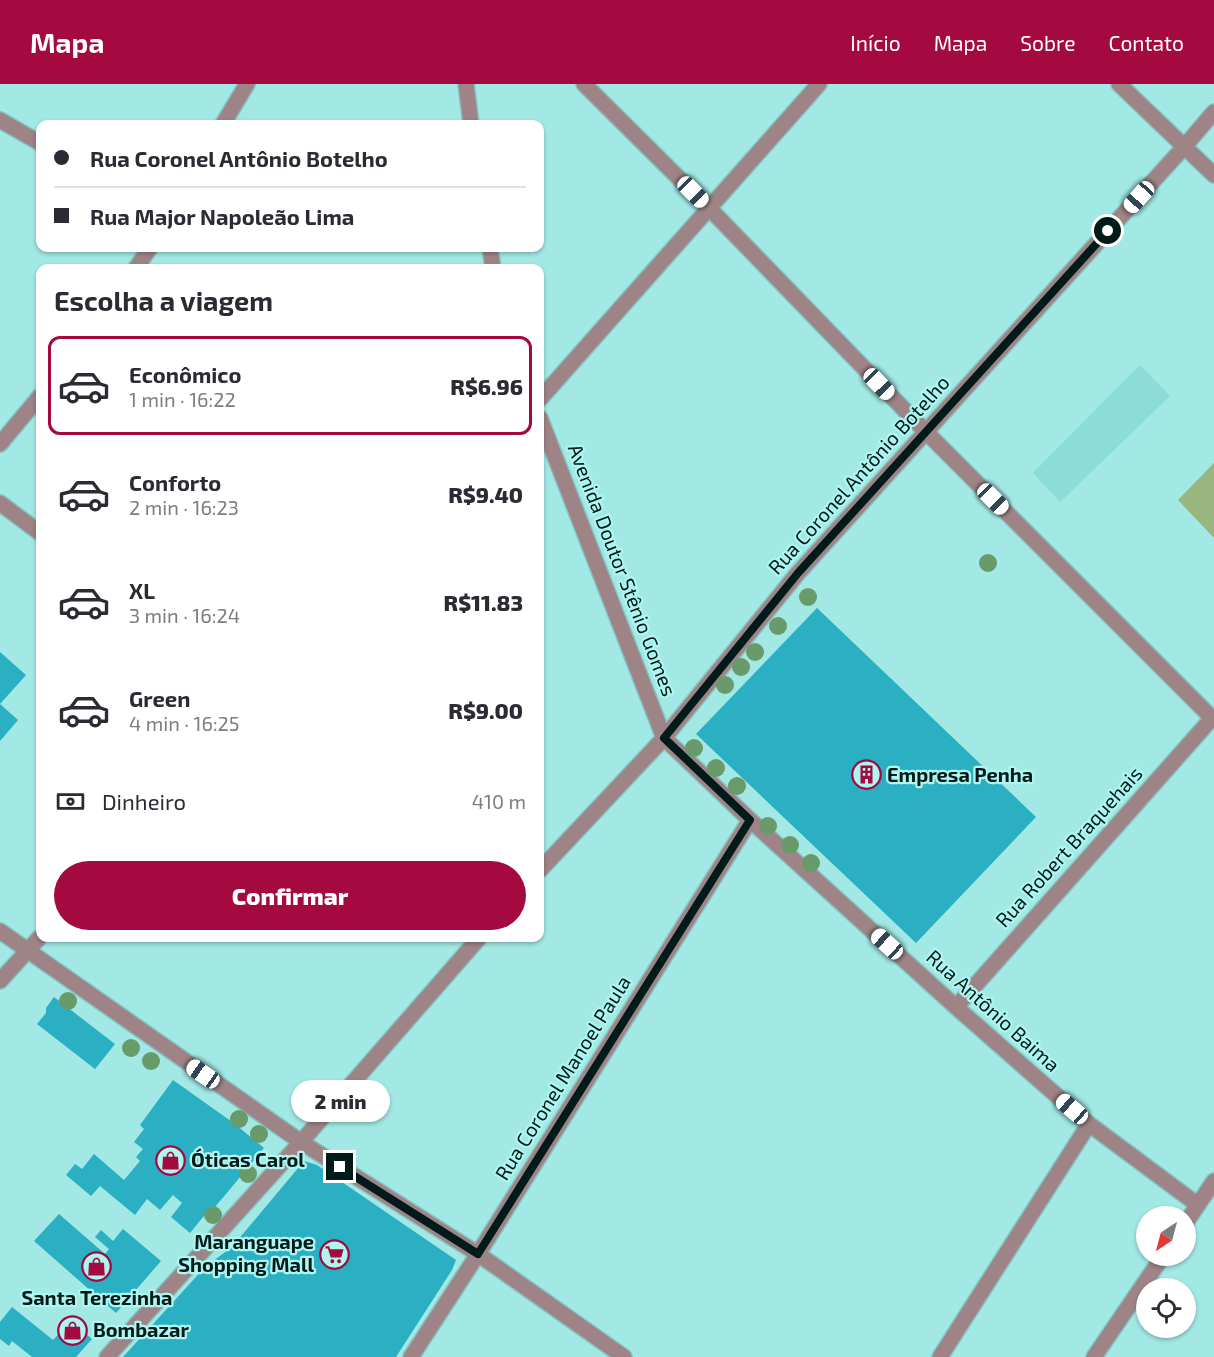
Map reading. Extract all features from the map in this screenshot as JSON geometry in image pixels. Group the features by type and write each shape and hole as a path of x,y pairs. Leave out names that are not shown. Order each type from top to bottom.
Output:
{"street":[{"path":"225,120 247,84"},
{"path":"466,84 470,120"},
{"path":"584,84 926,432 1213,718"},
{"path":"544,394 819,84"},
{"path":"1119,84 1214,175"},
{"name":"Rua Coronel Antônio Botelho","path":"544,866 664,738 798,573 1214,112"},
{"path":"0,120 36,141"},
{"path":"0,444 36,401"},
{"name":"Avenida Doutor Stênio Gomes","path":"544,428 664,738"},
{"path":"0,503 36,530"},
{"name":"Rua Robert Braquehais","path":"956,1006 1213,718"},
{"name":"Rua Antônio Baima","path":"664,738 750,820 1089,1124 1198,1205"},
{"name":"Rua Coronel Manoel Paula","path":"411,1357 750,820"},
{"path":"0,931 301,1142 478,1254 624,1357"},
{"path":"0,981 36,942"},
{"path":"107,1357 301,1142 476,942"},
{"path":"940,1357 1089,1124"},
{"path":"1196,1208 1214,1181"},
{"path":"1094,1357 1156,1266"}],"shaded area":[{"path":"1140,365 1170,396 1060,502 1033,473"}],"green space":[{"path":"1214,463 1214,538 1178,500"}],"building":[{"name":"Empresa Penha","path":"817,608 1036,817 916,943 696,734"},
{"path":"0,652 26,675 0,704"},
{"path":"0,704 18,720 0,741"},
{"path":"54,997 115,1044 95,1069 37,1024"},
{"path":"173,1080 235,1124 264,1148 190,1233 171,1217 182,1203 173,1195 160,1210 147,1199 135,1215 100,1186 91,1196 66,1175 75,1164 82,1169 94,1154 124,1180 140,1161 136,1157 143,1149 134,1142 144,1129 140,1125"},
{"name":"Maranguape Shopping Mall","path":"304,1161 317,1165 456,1260 452,1270 396,1357 123,1357 205,1267 232,1247"},
{"name":"Santa Terezinha","path":"59,1214 105,1254 109,1249 95,1237 101,1230 113,1241 123,1229 161,1261 116,1313 34,1241"},
{"path":"12,1307 53,1340 71,1321 92,1339 76,1357 32,1357 12,1341 9,1346 0,1339 0,1322"}],"place":[{"name":"Empresa Penha","path":"866,775"},
{"name":"Óticas Carol","path":"170,1160"},
{"name":"Maranguape Shopping Mall","path":"335,1254"},
{"name":"Santa Terezinha","path":"97,1267"},
{"name":"Bombazar","path":"72,1330"}],"route":[{"path":"340,1167 478,1254 750,820 664,738 798,573 1108,231"}]}
